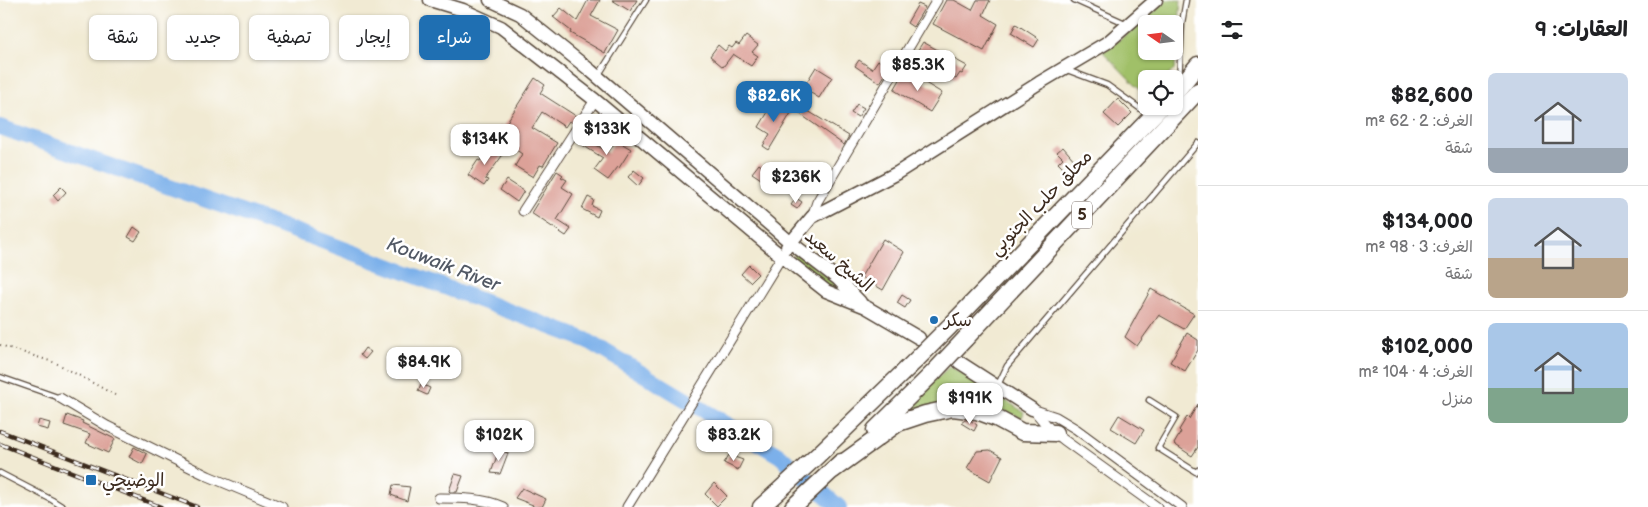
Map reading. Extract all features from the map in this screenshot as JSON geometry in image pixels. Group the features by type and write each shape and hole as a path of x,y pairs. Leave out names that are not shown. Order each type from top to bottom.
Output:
{"highway":[{"path":"1183,83 1198,65"},
{"name":"محلق حلب الجنوبي","path":"833,470 933,373 1198,91"},
{"name":"محلق حلب الجنوبي","path":"761,507 791,481 915,362 1154,115"},
{"path":"833,470 898,423 925,414 953,408 977,411 996,418 1022,432 1055,433"},
{"name":"5","path":"800,502 833,470"}],"main road":[{"name":"الشيخ سعيد","path":"430,0 463,10 501,26 595,100 826,291 866,307"},
{"name":"الشيخ سعيد","path":"490,0 520,14 598,77 790,242 838,279 866,307"},
{"path":"782,256 790,242 812,217 897,173 1063,68 1108,42 1156,0"},
{"path":"866,307 919,338"},
{"path":"959,362 1032,409"}],"street":[{"path":"812,217 817,202 937,0"},
{"path":"524,211 595,100"},
{"path":"627,507 782,256"},
{"path":"60,398 107,426 208,476 282,507"},
{"path":"1032,409 1055,433 1157,507"},
{"path":"1032,409 1056,417 1076,429 1182,507"},
{"path":"439,498 478,500 496,503 503,507"}],"lane":[{"path":"598,77 646,0"},
{"path":"1074,0 1129,25"},
{"path":"1178,70 1186,0"},
{"path":"1063,68 1107,85 1138,102"},
{"path":"998,386 1007,366 1198,143"},
{"path":"0,377 60,398"},
{"path":"1149,400 1176,417 1158,448 1196,472 1198,470"},
{"path":"0,474 63,507"}],"path":[{"path":"0,345 56,363 115,395"}],"green space":[{"path":"1167,0 1181,0 1180,15 1150,15"},
{"path":"1138,25 1138,60 1176,60 1175,68 1173,70 1138,70 1138,88 1103,52"},
{"path":"795,252 837,285 834,290 793,260"},
{"path":"950,366 1024,412 1022,418 985,404 967,402 894,418"}],"building":[{"path":"588,0 600,0 591,16 618,30 605,53 570,33 571,31 553,17 561,8 577,21"},
{"path":"612,0 637,0 630,11"},
{"path":"946,0 954,0 972,10 977,0 990,0 983,15 998,24 984,51 933,24"},
{"path":"918,4 925,7 913,27 907,23"},
{"path":"1016,24 1039,39 1034,47 1011,33"},
{"path":"746,36 758,45 752,52 758,56 751,66 733,54 723,67 710,56 718,45 725,51 729,46 732,48 736,43 739,45"},
{"path":"923,42 967,66 962,74 960,73 956,79 914,56"},
{"path":"859,60 872,69 878,60 889,68 880,83 855,66"},
{"path":"816,67 832,77 819,98 803,88"},
{"path":"905,71 942,93 930,112 894,90"},
{"path":"535,78 545,85 540,93 576,116 572,123 569,121 565,127 542,112 532,128 557,143 543,166 540,165 533,177 515,166 522,154 494,134 500,126 503,128"},
{"path":"1118,99 1132,113 1118,127 1104,114"},
{"path":"774,102 791,113 769,150 763,146 770,134 759,127"},
{"path":"857,104 864,108 858,117 851,113"},
{"path":"803,108 849,136 844,145 800,114"},
{"path":"580,135 608,152 616,140 631,149 619,168 608,180 594,170 603,158 576,141"},
{"path":"490,147 502,156 485,179 488,180 484,186 468,175"},
{"path":"1063,147 1075,161 1065,170 1058,163 1063,158 1057,152"},
{"path":"759,164 770,173 764,181 752,173"},
{"path":"634,170 644,178 638,186 628,177"},
{"path":"557,171 563,175 561,177 567,180 562,187 573,194 557,220 571,229 566,236 531,213"},
{"path":"507,180 524,191 517,202 500,190"},
{"path":"61,187 66,192 58,201 53,195"},
{"path":"588,197 594,200 592,206 600,210 597,217 582,209"},
{"path":"796,198 802,202 797,209 791,205"},
{"path":"134,227 141,232 135,241 128,237"},
{"path":"883,239 904,252 883,290 861,277"},
{"path":"749,265 758,274 750,282 741,274"},
{"path":"1151,289 1194,314 1184,329 1159,315 1137,346 1125,337"},
{"path":"902,295 910,300 905,308 897,303"},
{"path":"1187,333 1198,340 1198,350 1185,371 1170,362"},
{"path":"365,348 371,352 365,359 360,355"},
{"path":"421,384 430,388 427,395 418,391"},
{"path":"1198,404 1198,447 1192,456 1174,444 1181,432 1179,430 1187,417 1189,419"},
{"path":"67,415 83,421 82,423 115,439 108,453 86,443 90,434 64,425"},
{"path":"1119,415 1144,430 1136,443 1111,428"},
{"path":"39,420 50,423 48,430 37,427"},
{"path":"965,420 970,420 977,425 974,431 961,423"},
{"path":"134,447 147,454 142,464 129,457"},
{"path":"499,450 508,453 500,474 491,473"},
{"path":"990,450 1002,457 990,481 967,468 977,451"},
{"path":"729,455 743,460 738,470 724,463"},
{"path":"455,474 463,476 457,492 450,492 449,491"},
{"path":"714,483 727,496 717,506 705,494"},
{"path":"393,485 410,487 407,501 391,495"},
{"path":"522,488 546,499 542,507 532,507 533,505 515,498"}],"waterway":[{"name":"Kouwaik River","path":"0,127 317,239 586,340 780,456 839,507"}],"railway":[{"path":"0,431 197,507"},
{"path":"0,444 161,507"}],"place":[{"name":"سكر","path":"934,320"},
{"name":"الوضيحي","path":"91,480"}]}
